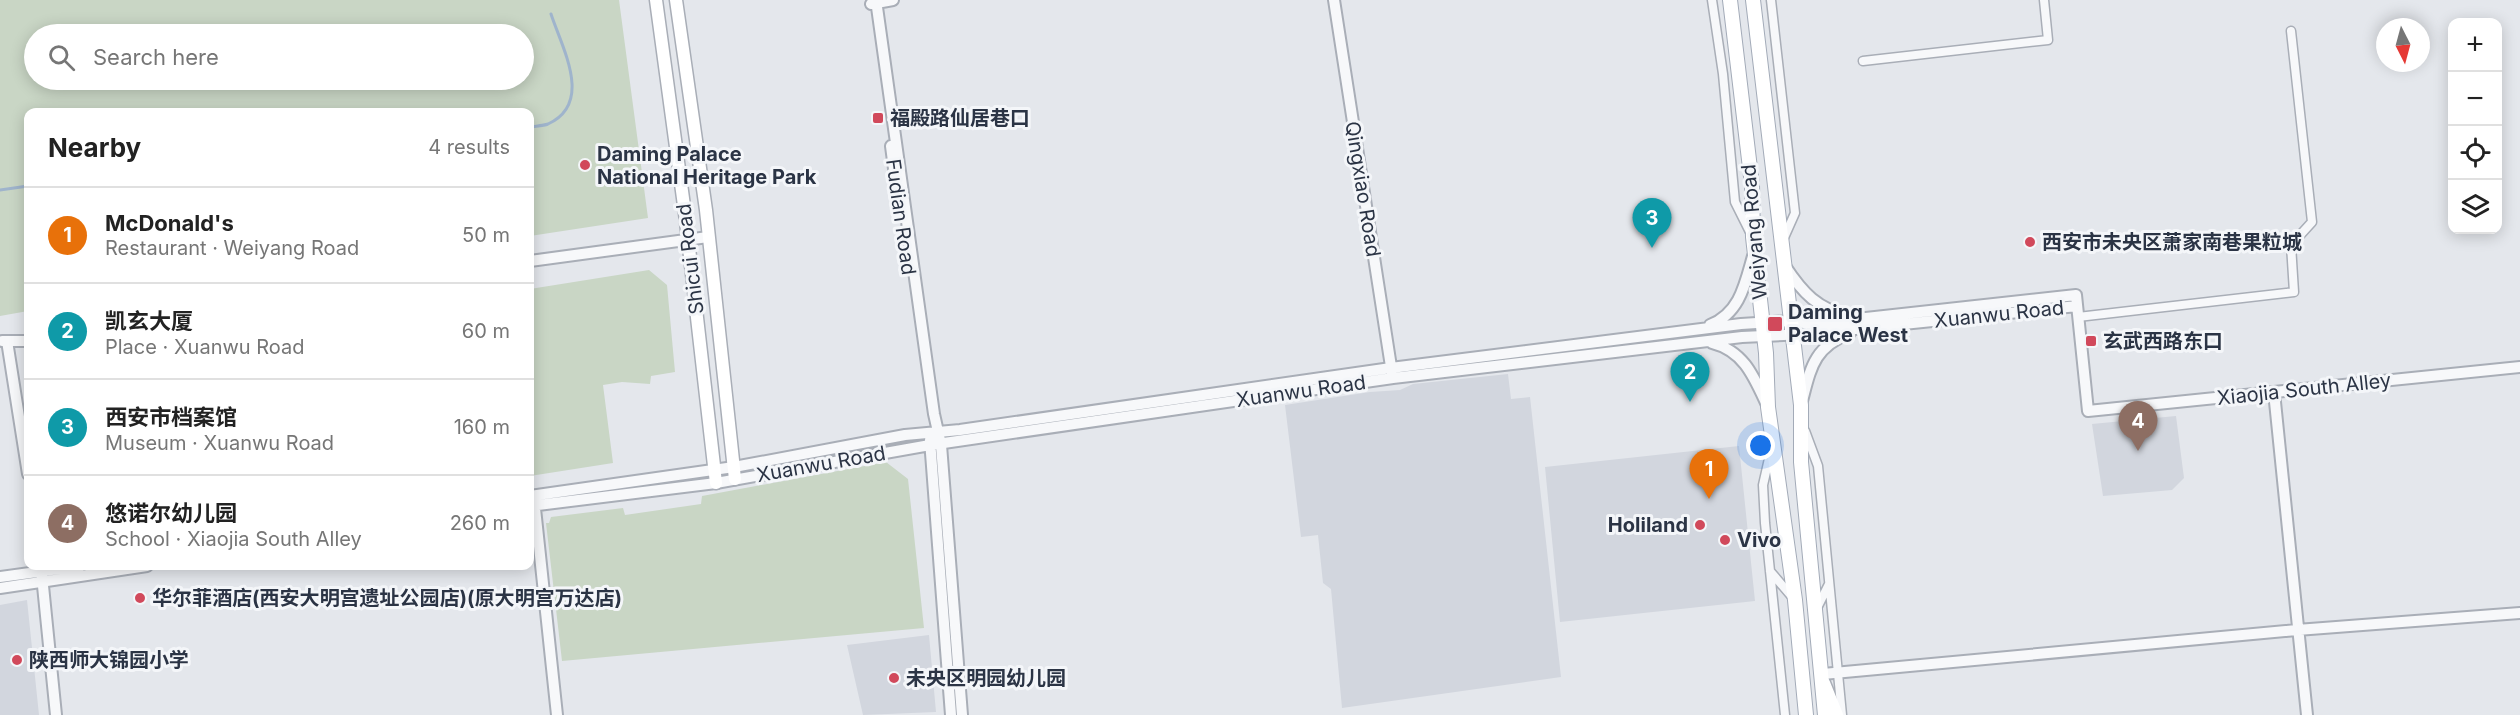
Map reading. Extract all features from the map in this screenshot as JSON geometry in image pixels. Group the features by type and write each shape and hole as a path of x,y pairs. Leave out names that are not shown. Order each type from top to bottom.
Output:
{"main road":[{"name":"Shicui Road","path":"656,0 688,238 715,477"},
{"name":"Shicui Road","path":"676,0 708,237 735,473"},
{"name":"Weiyang Road","path":"1730,0 1752,185 1754,243 1768,407 1795,600 1804,688 1804,715"},
{"name":"Weiyang Road","path":"1753,0 1780,246 1801,405 1801,462 1826,715"},
{"path":"1823,679 1837,715"}],"street":[{"path":"874,2 893,0"},
{"name":"Qingxiao Road","path":"1334,0 1392,373"},
{"path":"1688,331 1720,321 1732,309 1744,290 1754,243 1735,202 1723,74 1712,0"},
{"path":"1771,0 1795,213 1780,246"},
{"path":"1863,61 2048,40 2044,0"},
{"name":"Fudian Road","path":"874,2 935,445"},
{"path":"2077,306 2294,291 2291,245 2312,222 2291,31"},
{"path":"534,260 708,237"},
{"path":"1782,262 1804,292 1820,306 1864,323"},
{"name":"Xuanwu Road","path":"735,473 935,445 1392,373 1697,343 1790,321 1811,324 1864,323 2077,306"},
{"name":"Xiaojia South Alley","path":"2077,306 2088,411 2520,367"},
{"path":"1801,405 1817,356 1839,338 1864,323"},
{"name":"Xuanwu Road","path":"534,501 715,477 905,435 1392,373 1688,331 1763,329 1792,335 1864,323"},
{"path":"24,341 4,341 24,452"},
{"path":"1697,343 1713,343 1734,352 1749,369 1768,407"},
{"path":"2274,392 2307,715"},
{"path":"1802,426 1818,466 1840,673 1842,715"},
{"path":"1773,444 1763,485 1785,715"},
{"path":"935,445 951,715"},
{"path":"935,445 962,715"},
{"path":"534,518 557,715"},
{"path":"0,588 42,573 59,570"},
{"path":"0,578 87,570"},
{"path":"1770,571 1795,600"},
{"path":"42,573 56,715"},
{"path":"1816,610 1830,583"},
{"path":"1823,679 1840,673 2297,630 2520,613"}],"shaded area":[{"path":"1508,374 1511,399 1530,397 1561,677 1342,708 1331,589 1323,583 1318,535 1301,537 1285,405 1370,392 1400,390 1413,384"},
{"path":"2176,416 2184,478 2172,490 2103,496 2092,424"},
{"path":"1739,446 1755,601 1560,622 1545,467"},
{"name":"陕西师大锦园小学","path":"27,600 39,715 0,715 0,605"},
{"name":"未央区明园幼儿园","path":"929,635 936,712 863,715 847,645"}],"green space":[{"name":"Daming Palace National Heritage Park","path":"0,0 619,0 648,218 534,235 534,108 24,108 24,312 0,316"},
{"path":"649,270 667,285 675,372 651,376 650,384 622,382 603,385 613,463 534,475 534,288"},
{"path":"886,462 908,479 924,628 562,661 546,523 549,523 551,517 623,508 625,515 701,504 702,496"}],"waterway":[{"path":"534,127 548,124 562,115 569,103 572,89 567,58 551,14"},
{"path":"0,190 24,187"}],"place":[{"name":"福殿路仙居巷口","path":"878,118"},
{"name":"Daming Palace National Heritage Park","path":"585,165"},
{"name":"西安市未央区萧家南巷果粒城","path":"2030,242"},
{"name":"西安市档案馆","path":"1652,248"},
{"name":"Daming Palace West","path":"1775,324"},
{"name":"玄武西路东口","path":"2091,341"},
{"name":"凯玄大厦","path":"1690,402"},
{"name":"悠诺尔幼儿园","path":"2138,451"},
{"name":"McDonald's","path":"1709,499"},
{"name":"Holiland","path":"1700,525"},
{"name":"Vivo","path":"1725,540"},
{"name":"华尔菲酒店(西安大明宫遗址公园店)(原大明宫万达店)","path":"140,598"},
{"name":"陕西师大锦园小学","path":"17,660"},
{"name":"未央区明园幼儿园","path":"894,678"}]}
